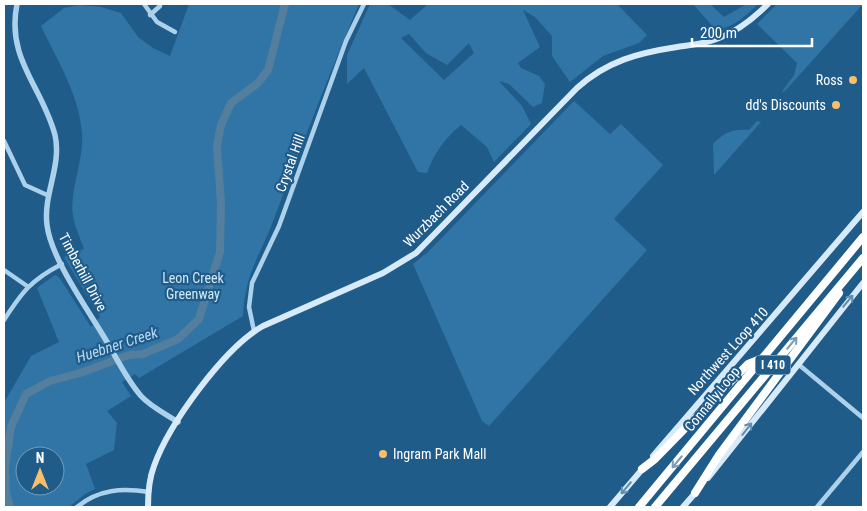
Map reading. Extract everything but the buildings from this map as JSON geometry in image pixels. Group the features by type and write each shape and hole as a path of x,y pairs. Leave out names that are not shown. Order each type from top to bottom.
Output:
{"highway":[{"name":"Connally Loop","path":"639,507 863,237"},
{"name":"Connally Loop","path":"654,507 863,258"},
{"path":"694,494 730,441 829,309 853,270"},
{"path":"642,469 748,364 762,358"}],"main road":[{"name":"Wurzbach Road","path":"148,507 153,467 178,422 225,356 254,331 395,267 416,253 577,88 598,71 613,62 637,54 717,39 742,27 768,4"},
{"name":"Northwest Loop 410","path":"610,507 863,212"},
{"path":"683,507 863,283"}],"street":[{"name":"Timberhill Drive","path":"17,4 14,25 16,45 50,122 56,145 56,160 47,195 46,208 50,239 85,305 126,374 144,399 178,422"},
{"path":"144,4 150,15 161,25 175,32"},
{"name":"Crystal Hill","path":"254,331 249,306 252,283 279,226 346,41 364,4"},
{"path":"150,15 160,6"},
{"path":"4,141 25,185 47,195"},
{"path":"4,320 27,286 42,274 62,264"},
{"path":"4,270 27,286"},
{"path":"798,364 863,418"},
{"path":"817,507 863,452"},
{"path":"77,507 93,497 107,492 122,489 149,492"}],"green space":[{"name":"Leon Creek Greenway","path":"189,4 359,4 326,83 270,230 250,275 244,301 243,316 139,378 135,374 122,382 131,396 107,411 117,423 114,450 86,464 95,489 85,494 69,507 4,507 5,401 31,356 59,342 37,288 55,275 59,277 91,327 100,317 64,257 84,249 75,224 72,206 81,155 82,133 77,105 72,91 41,26 64,8 79,5 101,7 121,13 138,37 153,48 170,56"},
{"path":"370,4 388,4 410,20 428,4 617,4 647,35 639,43 603,56 570,82 552,56 552,36 535,17 523,10 540,47 518,63 521,68 539,76 545,84 542,103 533,107 509,84 499,81 522,106 531,124 494,162 487,147 461,125 441,146 427,173 418,172 364,68 347,84 347,55","holes":["409,34 426,53 447,65 469,43 474,53 444,80 401,38"]},
{"path":"693,4 710,4 724,17 747,4 758,4 732,25 720,29 714,28"},
{"path":"777,4 863,4 786,90 781,93 794,75 797,63 757,24"},
{"path":"574,101 610,134 621,124 663,165 614,219 647,250 489,426 482,421 413,264 429,251"},
{"path":"757,121 761,122 714,175 713,144 729,132 749,130"}],"waterway":[{"name":"Huebner Creek","path":"10,507 6,492 5,467 11,427 26,394 50,381 80,373 129,355 143,354 178,339 199,319 220,252 221,204 217,146 221,125 231,103 258,83 268,70 285,4"}],"place":[{"name":"Ross","path":"853,80"},
{"name":"dd's Discounts","path":"836,105"},
{"name":"Ingram Park Mall","path":"383,454"}]}
